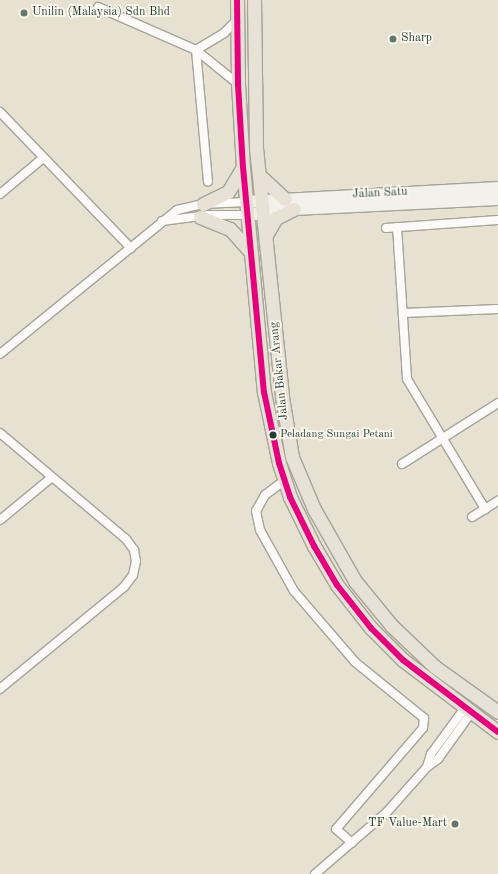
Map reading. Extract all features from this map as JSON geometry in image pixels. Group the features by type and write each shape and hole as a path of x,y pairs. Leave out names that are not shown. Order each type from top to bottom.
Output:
{"main road":[{"name":"Jalan Bakar Arang","path":"237,0 238,84 250,251 264,392 285,480 314,546 337,585 371,628 403,660 468,711 498,732"},
{"name":"Jalan Bakar Arang","path":"254,0 256,148 283,405 292,457 314,509 355,581 392,626 435,667 498,712"},
{"path":"203,204 228,192 244,167"},
{"path":"259,175 289,204 276,218 266,235"},
{"name":"Jalan Satu","path":"247,208 498,188"},
{"name":"Jalan Satu","path":"289,204 498,199"},
{"path":"200,217 230,229 250,251"}],"street":[{"path":"98,7 196,50 238,84"},
{"path":"196,50 224,33 238,19"},
{"path":"196,50 208,181"},
{"path":"0,112 131,248"},
{"path":"0,194 43,158"},
{"path":"0,354 131,248 161,221 177,210 203,204 247,208"},
{"path":"161,221 200,217 247,208"},
{"path":"386,228 498,220"},
{"path":"397,227 407,379 484,510"},
{"path":"403,313 498,309"},
{"path":"402,464 498,403"},
{"path":"0,433 51,478 126,540 134,550 136,561 133,575 124,587 0,689"},
{"path":"0,520 51,478"},
{"path":"285,480 265,495 256,511 260,530 294,590 355,662 424,718 423,728 336,829 352,843"},
{"path":"472,518 498,501"},
{"path":"315,874 387,812 426,767 438,759 468,711"}],"transit line":[{"path":"237,0 238,84 243,167 264,392 279,463 290,497 314,546 337,585 371,628 403,660 498,732"}],"place":[{"name":"Unilin (Malaysia) Sdn Bhd","path":"24,13"},
{"name":"Sharp","path":"393,39"},
{"name":"Peladang Sungai Petani","path":"273,435"},
{"name":"TF Value-Mart","path":"455,824"}]}
